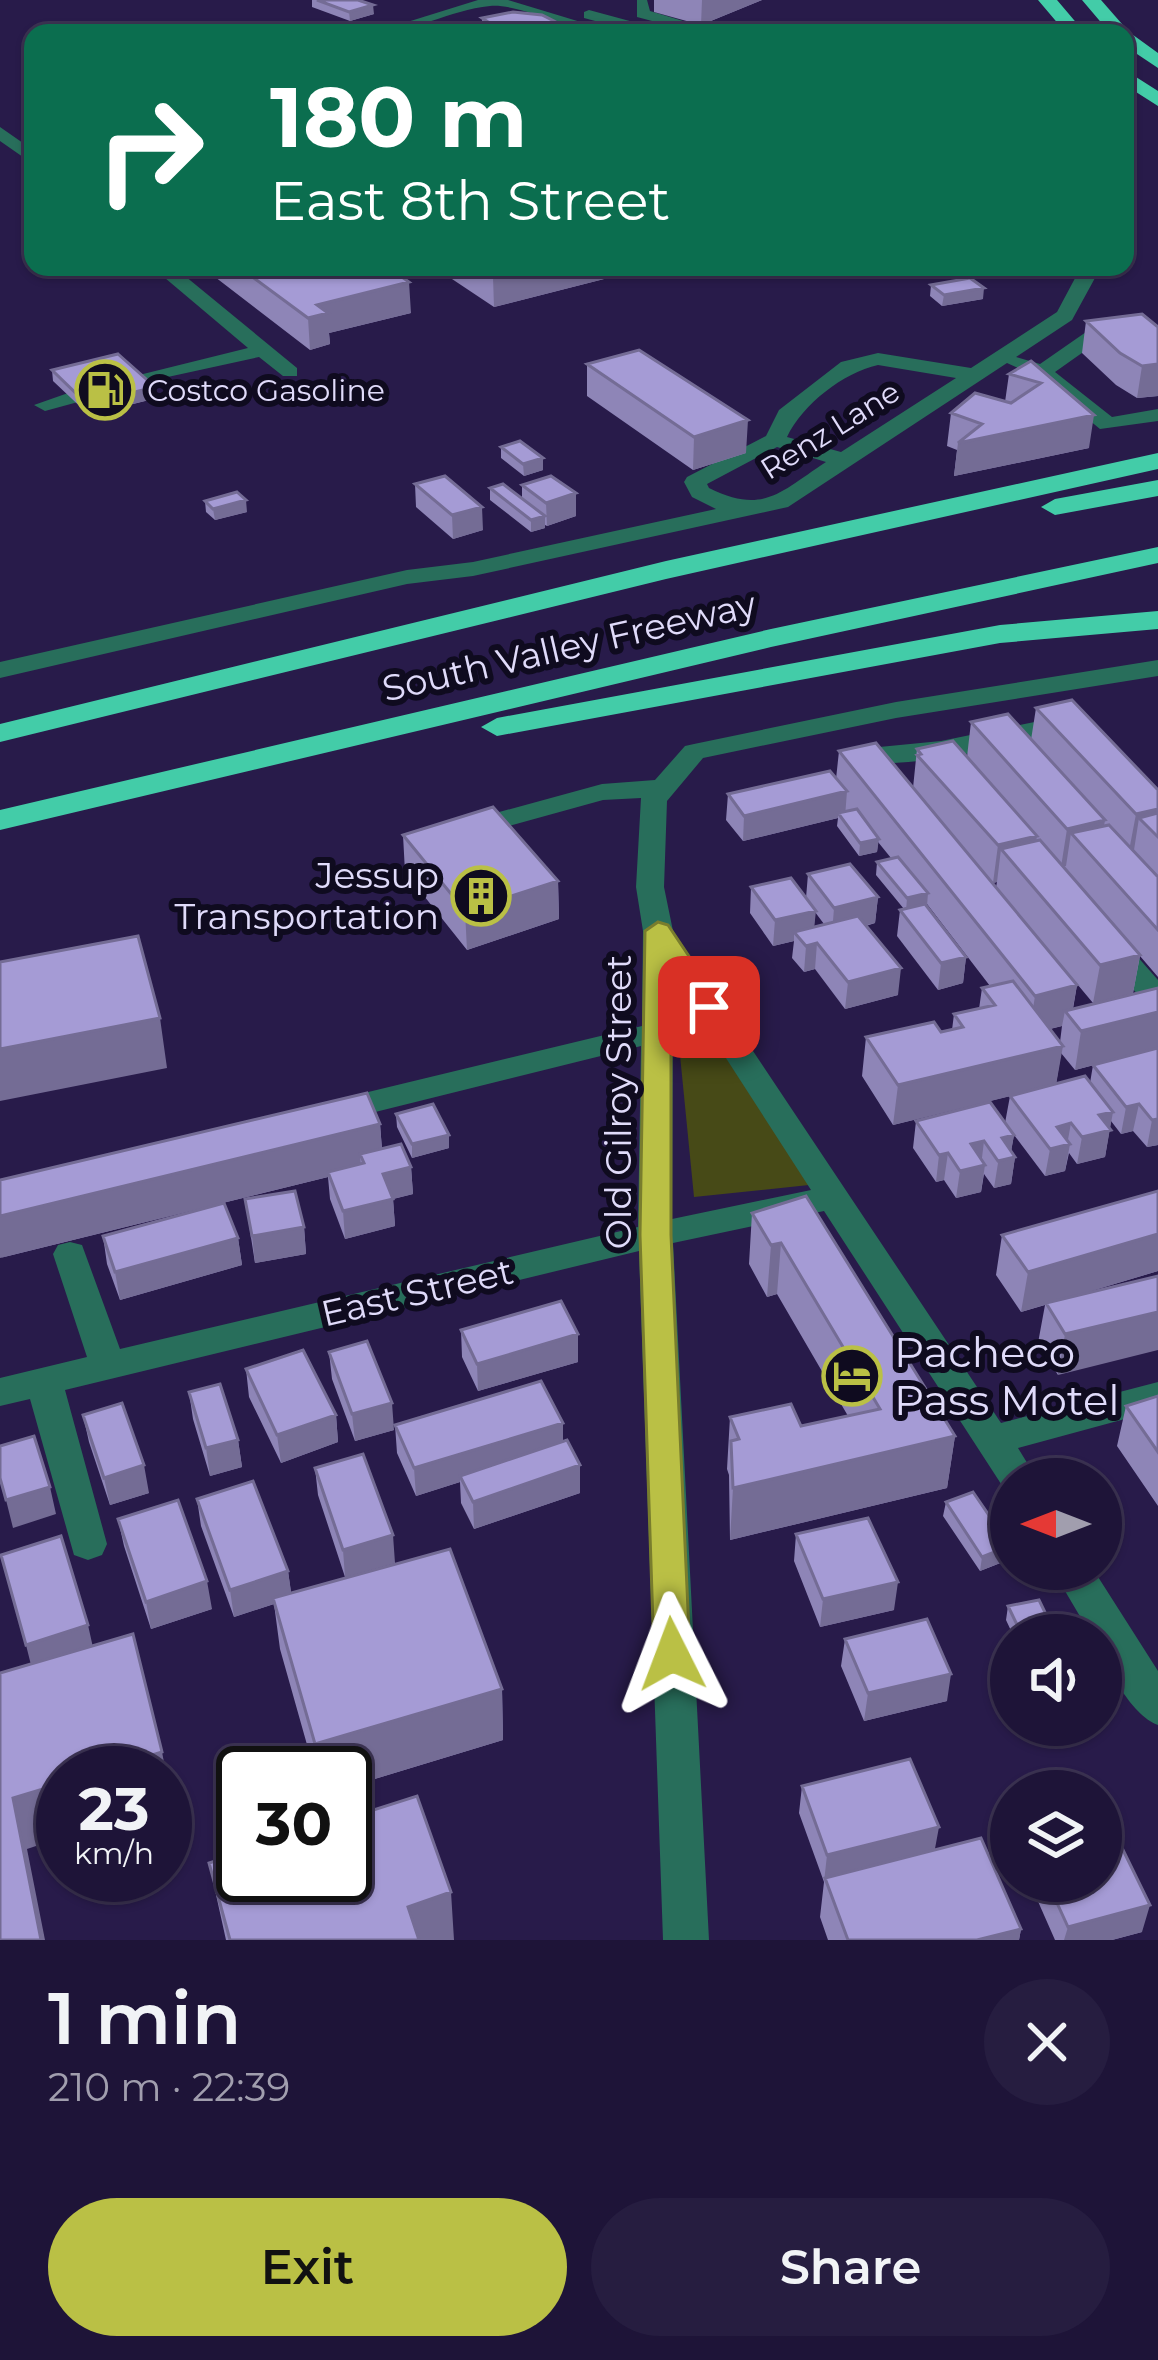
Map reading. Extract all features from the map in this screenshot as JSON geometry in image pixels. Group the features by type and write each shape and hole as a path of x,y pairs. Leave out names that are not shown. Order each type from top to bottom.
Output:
{"highway":[{"path":"1047,0 1068,24"},
{"path":"1091,0 1113,24"},
{"path":"1134,43 1158,62"},
{"path":"0,735 686,565 1158,461"},
{"name":"South Valley Freeway","path":"0,735 870,544 1158,488"},
{"name":"South Valley Freeway","path":"0,820 791,633 1158,554"},
{"path":"332,743 469,733 1000,634 1158,620"}],"street":[{"path":"391,13 440,0"},
{"path":"411,24 493,0 574,24"},
{"path":"465,24 544,0 627,24"},
{"path":"642,3 642,14 680,24"},
{"path":"173,276 290,372"},
{"name":"Renz Lane","path":"0,670 407,577 473,569 780,502 1065,316 1086,276"},
{"path":"1042,372 1116,330 1065,316"},
{"path":"138,382 264,350"},
{"path":"1000,357 1042,372 1108,424 1158,415"},
{"path":"738,511 700,492 694,482 776,440 787,415 848,366 878,359 975,375"},
{"path":"45,405 71,398"},
{"path":"776,440 844,460"},
{"path":"502,820 602,792 664,788 694,752 840,721 1158,668"},
{"path":"840,721 898,791"},
{"path":"869,756 949,758 1013,744 1068,722 1083,738"},
{"name":"Old Gilroy Street","path":"664,788 653,800 650,887 658,931 655,1235 686,1940"},
{"path":"1096,927 1150,1008"},
{"path":"658,931 1005,1458"},
{"path":"294,1121 658,1032"},
{"name":"East Street","path":"0,1392 655,1235 835,1197"},
{"path":"70,1254 108,1366"},
{"path":"44,1382 88,1544"},
{"path":"994,1440 1158,1396"},
{"path":"1085,1590 1158,1707"}],"green space":[{"path":"672,974 809,1185 694,1197"}],"building":[{"path":"317,0 358,0 373,5 349,12"},
{"path":"513,12 542,15 560,24 491,24 482,18"},
{"path":"251,276 401,276 409,282 317,305 328,313 308,318"},
{"path":"970,278 984,288 944,295 931,285"},
{"path":"1142,314 1158,327 1158,364 1142,366 1120,353 1086,321"},
{"path":"639,350 748,420 694,437 587,364"},
{"name":"Costco Gasoline","path":"118,354 155,387 87,404 52,370"},
{"path":"1031,361 1094,415 958,443 982,424 951,413 975,393 1011,403 1041,383 1009,374"},
{"path":"520,441 543,458 523,464 501,447"},
{"path":"445,476 482,507 452,515 415,484"},
{"path":"551,476 576,493 546,503 522,485"},
{"path":"503,484 545,516 531,520 490,488"},
{"path":"237,492 246,500 213,509 205,501"},
{"path":"1072,700 1158,790 1158,809 1136,814 1036,708"},
{"path":"1008,714 1105,820 1067,829 971,722"},
{"path":"953,741 1037,836 998,845 917,755 921,754 917,749"},
{"path":"876,743 1077,985 1035,996 839,751"},
{"path":"830,771 847,791 744,816 728,794"},
{"path":"493,807 558,881 465,911 403,835"},
{"path":"857,809 879,839 860,843 838,813"},
{"path":"1158,813 1158,837 1139,818"},
{"path":"1109,825 1158,877 1158,930 1071,833"},
{"path":"1040,840 1140,955 1100,965 1001,849"},
{"path":"898,857 928,893 907,898 877,862"},
{"path":"850,864 878,897 834,908 808,874"},
{"path":"791,878 816,911 775,920 751,887"},
{"path":"925,904 966,957 941,963 900,910"},
{"path":"858,916 901,968 848,982 817,943 806,946 794,932"},
{"path":"138,936 160,1018 0,1049 0,962"},
{"path":"1013,981 1063,1046 898,1085 866,1037 934,1022 941,1032 963,1027 954,1014 995,1005 982,988"},
{"path":"1158,988 1158,1012 1081,1031 1065,1011"},
{"path":"1158,1048 1158,1119 1152,1120 1139,1104 1126,1107 1093,1065"},
{"path":"1085,1076 1113,1112 1099,1115 1111,1130 1082,1137 1071,1123 1057,1127 1070,1144 1050,1149 1010,1096"},
{"path":"367,1093 380,1124 0,1216 0,1180"},
{"path":"990,1102 1014,1135 1002,1138 1015,1157 998,1161 984,1141 971,1144 985,1165 960,1171 948,1153 939,1155 916,1121"},
{"path":"433,1104 449,1135 412,1144 396,1114"},
{"path":"401,1144 411,1167 383,1174 393,1199 343,1211 328,1172 364,1163 360,1154"},
{"path":"295,1191 304,1227 252,1236 245,1199"},
{"path":"1158,1191 1158,1234 1028,1272 1002,1235"},
{"path":"806,1196 955,1436 733,1488 731,1441 739,1439 730,1417 791,1404 801,1426 880,1409 781,1243 771,1245 752,1213"},
{"path":"224,1203 238,1238 115,1272 103,1236"},
{"path":"1158,1276 1158,1312 1065,1334 1046,1303"},
{"path":"561,1301 578,1334 477,1364 461,1330"},
{"path":"367,1341 392,1403 352,1414 329,1352"},
{"path":"303,1350 336,1415 277,1435 246,1369"},
{"path":"541,1381 563,1423 414,1468 395,1425"},
{"path":"220,1384 238,1440 206,1448 189,1392"},
{"path":"1158,1396 1158,1452 1126,1406"},
{"path":"122,1403 144,1465 104,1478 83,1415"},
{"path":"34,1436 50,1487 6,1500 0,1446"},
{"path":"567,1440 580,1465 473,1502 460,1476"},
{"path":"363,1454 393,1535 343,1550 315,1468"},
{"path":"253,1481 288,1571 230,1590 197,1499"},
{"path":"973,1492 990,1517 990,1554 982,1557 946,1502"},
{"path":"178,1500 207,1581 146,1602 118,1519"},
{"path":"868,1518 898,1582 823,1599 796,1534"},
{"path":"61,1536 88,1625 26,1645 1,1555"},
{"path":"450,1549 502,1689 315,1744 273,1598"},
{"path":"1039,1600 1046,1614 1012,1614 1008,1606"},
{"path":"927,1619 951,1674 868,1693 845,1639"},
{"path":"133,1634 161,1746 36,1746 36,1791 13,1798 41,1940 0,1940 0,1673"},
{"path":"910,1759 939,1827 827,1855 802,1786"},
{"path":"417,1796 451,1892 408,1907 419,1940 230,1940 220,1902 372,1902 372,1810"},
{"path":"981,1838 990,1858 990,1902 1009,1902 1021,1929 977,1940 848,1940 825,1878"},
{"path":"1122,1848 1150,1905 1068,1927 1057,1902 1122,1902"},
{"path":"216,1861 216,1889 209,1863"}],"place":[{"name":"Costco Gasoline","path":"105,390"},
{"name":"Jessup Transportation","path":"481,896"},
{"name":"Pacheco Pass Motel","path":"852,1376"}],"route":[{"path":"672,1654 655,1235 658,931 709,1007"}]}
